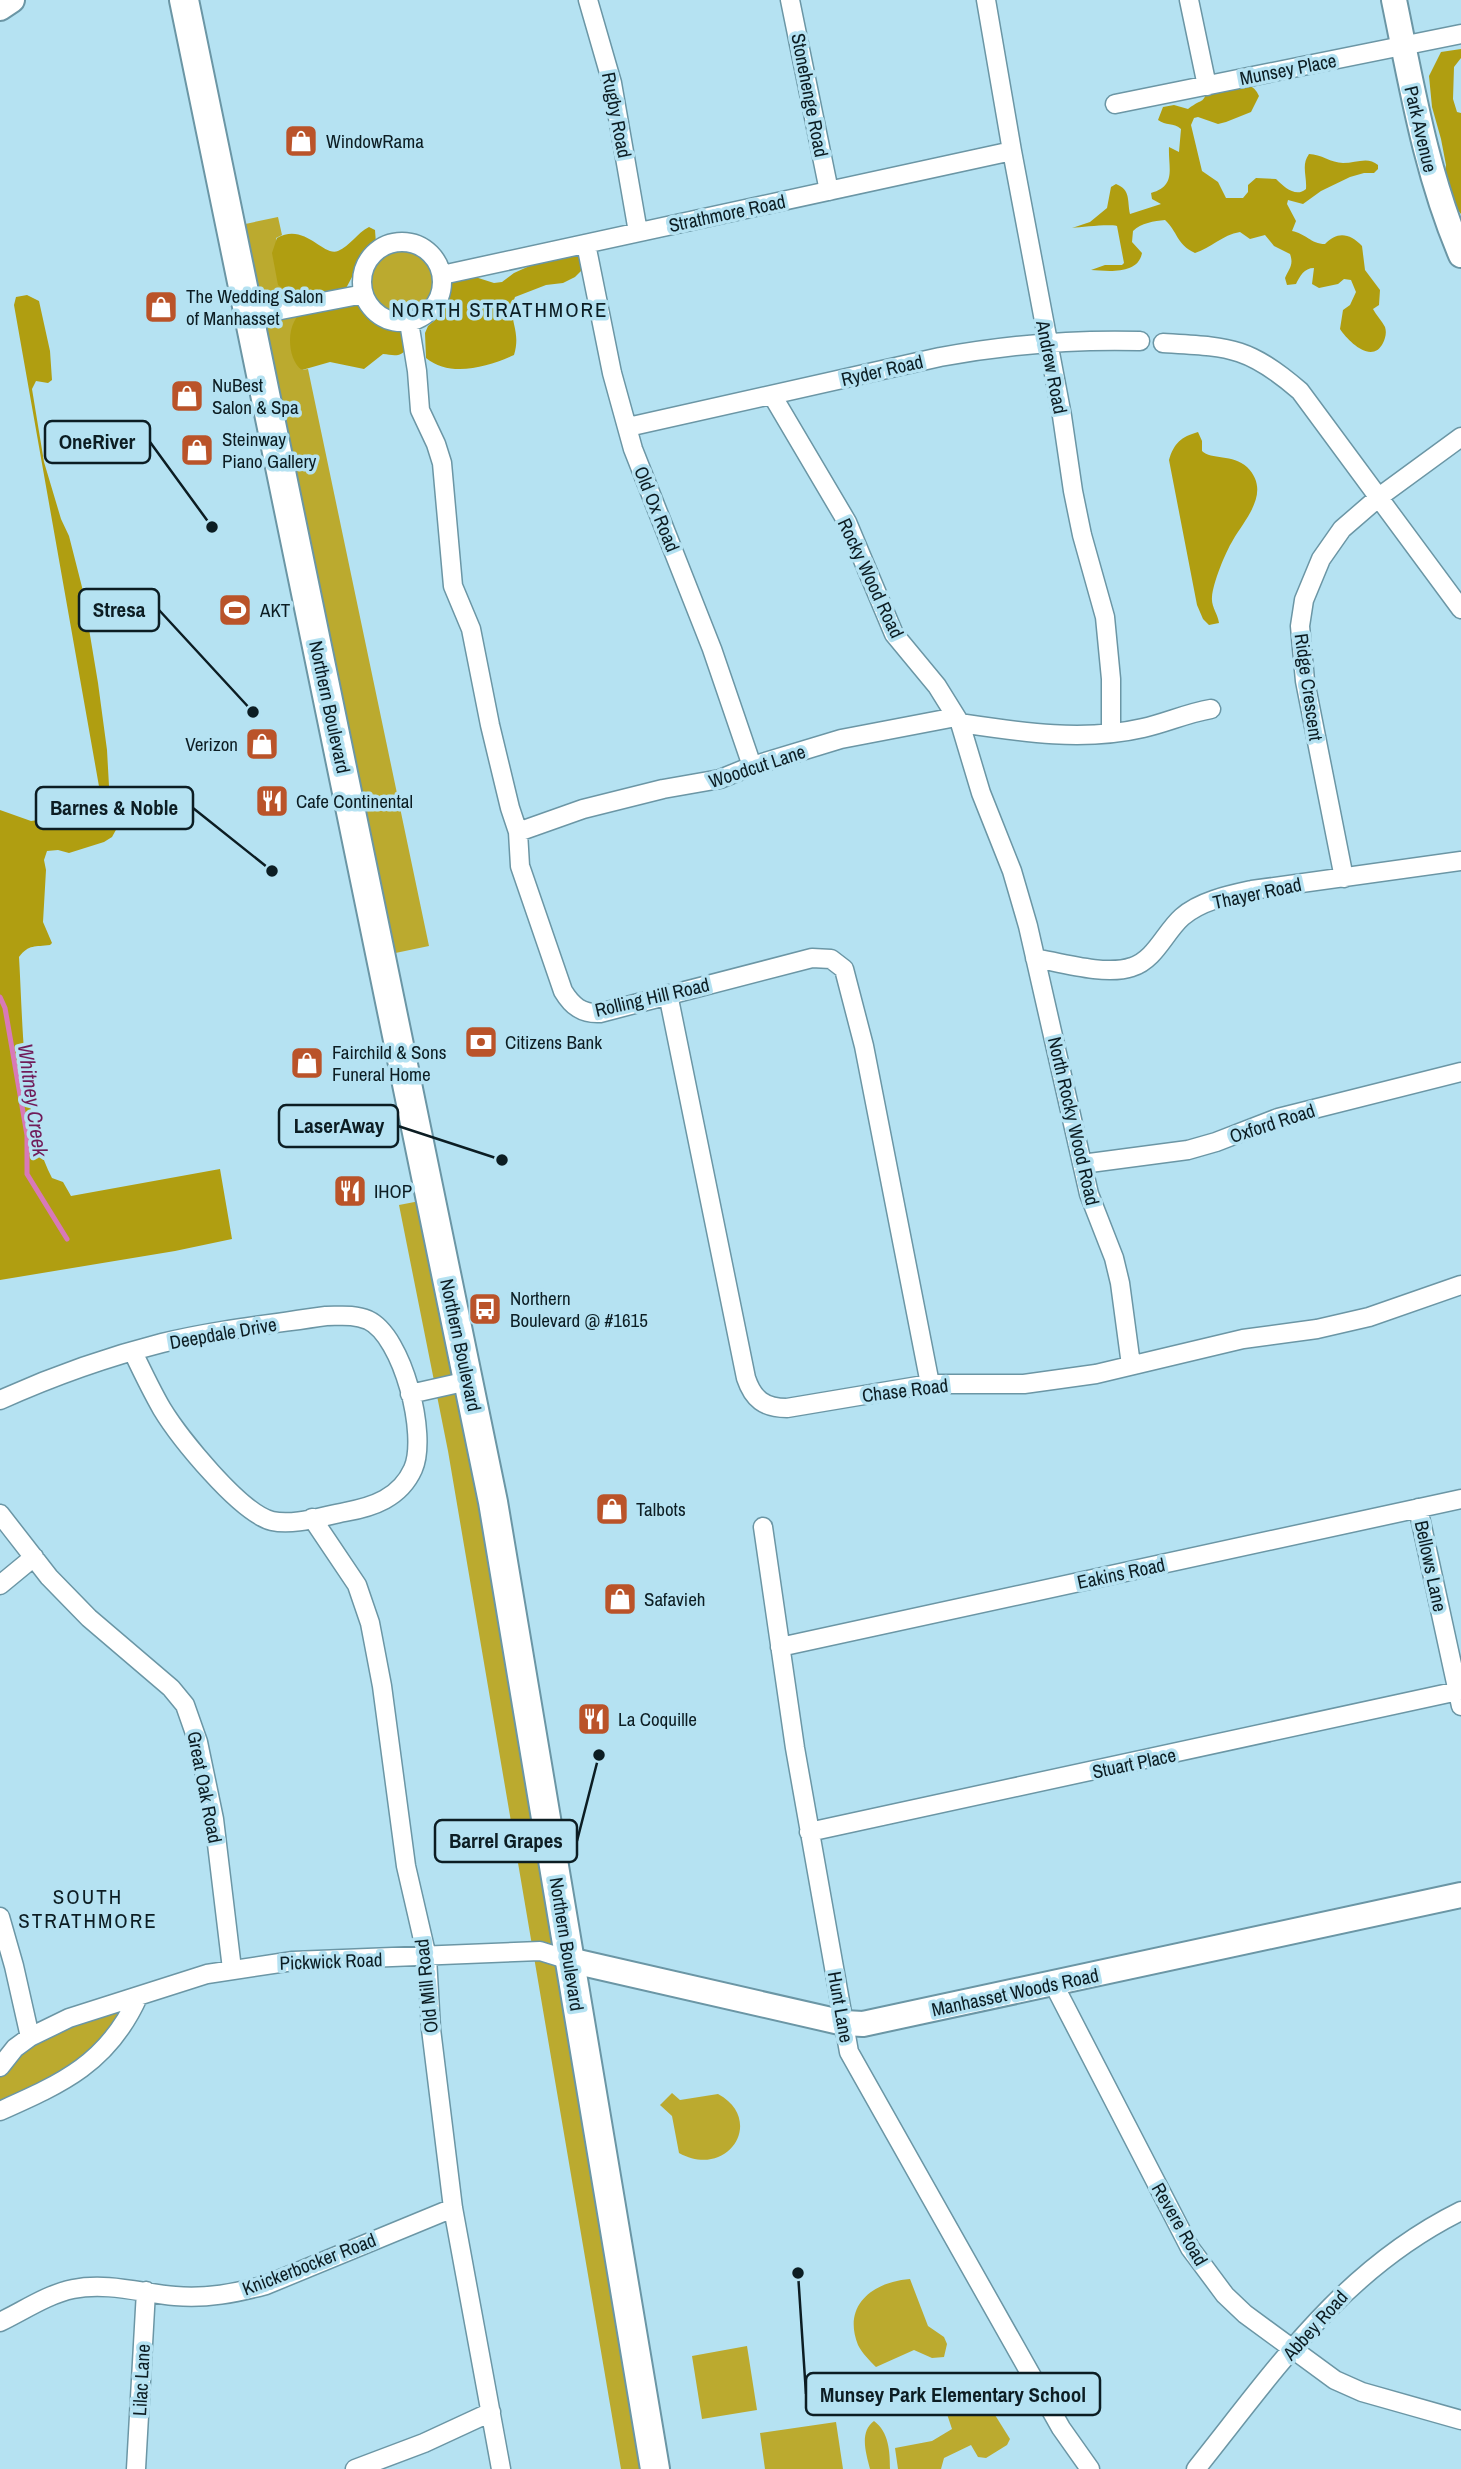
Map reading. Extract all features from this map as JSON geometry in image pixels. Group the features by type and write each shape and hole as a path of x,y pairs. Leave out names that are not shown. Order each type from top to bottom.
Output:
{"main road":[{"name":"Northern Boulevard","path":"184,0 212,137 225,163 231,227 506,1573 655,2469"}],"street":[{"path":"0,8 12,0"},
{"name":"Rugby Road","path":"588,0 612,83 638,232"},
{"name":"Stonehenge Road","path":"790,0 829,191"},
{"name":"Andrew Road","path":"986,0 1062,416 1075,502 1105,617 1111,679 1111,733"},
{"path":"1189,0 1207,86"},
{"name":"Park Avenue","path":"1394,0 1434,186 1461,255"},
{"name":"Munsey Place","path":"1115,104 1461,34"},
{"name":"Strathmore Road","path":"442,275 1012,151"},
{"path":"406,241 430,252 438,262 442,275 439,300 421,318 409,322 386,319 376,313 363,293 365,267 371,256 381,247 393,242 406,241"},
{"name":"Old Ox Road","path":"586,244 612,373 643,478 712,649 752,766"},
{"path":"249,316 363,293"},
{"name":"Rolling Hill Road","path":"409,322 420,410 442,463 453,586 471,629 490,725 518,832 519,860 523,875 531,891 563,991 571,1003 586,1012 600,1013 812,958 831,959 844,969 864,1046 930,1384"},
{"name":"Ryder Road","path":"628,426 988,348 1094,340 1139,341"},
{"path":"1163,343 1233,349 1267,364 1307,399 1461,610"},
{"name":"Rocky Wood Road","path":"772,395 847,522 894,634 937,686 958,720 981,793 1012,871 1035,958"},
{"name":"Ridge Crescent","path":"1344,877 1305,681 1300,626 1306,593 1321,559 1342,529 1379,497 1461,437"},
{"name":"Woodcut Lane","path":"518,832 583,808 720,779 752,766 841,739 958,720 1036,735 1111,733 1144,728 1188,713 1211,709"},
{"name":"Thayer Road","path":"1035,958 1094,968 1132,967 1147,959 1180,919 1205,904 1245,892 1461,861"},
{"name":"North Rocky Wood Road","path":"1035,958 1089,1194 1117,1271 1131,1365"},
{"name":"Chase Road","path":"668,994 746,1378 754,1396 766,1406 787,1408 930,1384 1024,1384 1096,1374 1243,1339 1317,1329 1369,1317 1461,1286"},
{"name":"Oxford Road","path":"1082,1164 1202,1147 1279,1118 1461,1072"},
{"name":"Deepdale Drive","path":"0,1400 30,1386 163,1343 326,1316 352,1316 369,1321 388,1336 401,1360 410,1394 418,1451 414,1468 404,1484 390,1497 370,1507 312,1518"},
{"path":"132,1352 163,1411 223,1488 251,1511 272,1521 312,1518"},
{"path":"410,1394 468,1381"},
{"name":"Eakins Road","path":"780,1647 1461,1499"},
{"name":"Bellows Lane","path":"1418,1508 1460,1699"},
{"name":"Great Oak Road","path":"0,1514 48,1577 89,1619 171,1688 190,1714 214,1819 232,1969"},
{"name":"Old Mill Road","path":"312,1518 357,1585 366,1605 382,1686 409,1879 427,1957 431,2029 453,2208 501,2469"},
{"name":"Hunt Lane","path":"764,1527 809,1832 849,2052 1061,2428 1090,2469"},
{"path":"0,1585 34,1557"},
{"name":"Stuart Place","path":"809,1832 1460,1699"},
{"name":"Manhasset Woods Road","path":"569,1960 844,2023 875,2022 1461,1895"},
{"path":"0,1917 30,2037"},
{"name":"Pickwick Road","path":"0,2067 15,2048 30,2037 69,2018 185,1979 232,1969 293,1961 540,1951 569,1960"},
{"name":"Revere Road","path":"1053,1983 1190,2248 1225,2295 1245,2314 1335,2380 1362,2392 1461,2420"},
{"path":"0,2111 54,2087 105,2050 127,2020 138,1997"},
{"name":"Knickerbocker Road","path":"0,2322 72,2289 93,2287 176,2296 233,2294 255,2288 453,2208"},
{"name":"Abbey Road","path":"1195,2469 1321,2315 1373,2266 1412,2238 1461,2211"},
{"name":"Lilac Lane","path":"136,2469 146,2291"},
{"path":"355,2469 424,2443 491,2412"}],"shaded area":[{"path":"1461,49 1461,58 1454,67 1453,99 1457,112 1461,113 1461,214 1450,201 1444,176 1446,165 1432,107 1429,76 1441,52"},
{"path":"1210,83 1244,84 1255,90 1259,96 1251,112 1218,124 1198,117 1194,118 1191,125 1202,171 1218,182 1226,198 1243,198 1248,192 1248,185 1256,178 1276,179 1290,190 1298,192 1306,189 1305,166 1309,154 1339,163 1366,160 1378,165 1374,173 1350,177 1321,191 1303,204 1288,200 1287,204 1296,221 1292,231 1325,244 1334,237 1344,235 1353,238 1362,246 1365,270 1380,290 1379,305 1373,309 1385,327 1386,334 1378,349 1373,352 1360,349 1340,329 1343,310 1350,305 1356,292 1351,280 1344,279 1338,284 1319,288 1312,284 1314,268 1311,268 1301,275 1296,284 1287,285 1285,278 1291,264 1290,254 1274,246 1265,235 1250,239 1240,232 1195,253 1184,246 1165,220 1152,222 1133,231 1132,242 1142,253 1135,265 1121,270 1091,270 1124,263 1117,226 1072,228 1090,222 1107,208 1111,187 1116,184 1126,192 1130,214 1161,204 1152,199 1151,193 1165,186 1168,181 1169,147 1179,152 1181,129 1158,120 1163,107 1174,105 1188,109 1204,98"},
{"path":"278,217 282,235 276,238 288,293 315,301 298,318 292,332 292,340 302,370 308,369 429,946 381,956 231,227"},
{"path":"369,227 375,230 376,244 360,262 344,292 347,299 401,329 406,335 407,348 399,355 383,354 364,369 330,362 302,370 294,361 290,334 298,316 314,301 278,285 272,253 277,238 296,234 332,252 346,246"},
{"path":"394,242 410,242 431,253 442,274 442,290 431,311 410,322 394,322 380,316 368,304 362,290 362,274 368,260 380,248"},
{"path":"572,252 580,255 583,269 575,277 515,297 512,312 516,338 514,355 481,366 458,369 446,368 426,358 425,333 428,326 440,316 452,282 462,276 472,276 494,283 502,282 514,273 547,258"},
{"path":"27,295 39,301 50,351 52,380 48,383 36,381 32,389 44,462 61,519 69,536 82,587 117,828 112,837 104,842 69,853 47,851 44,860 46,870 43,922 52,943 29,948 19,957 23,1040 29,1100 35,1128 52,1178 63,1182 71,1196 220,1169 232,1239 0,1280 0,810 31,821 83,814 86,799 100,792 14,305 16,297"},
{"path":"1198,432 1202,451 1241,463 1254,476 1257,486 1254,505 1230,546 1213,591 1212,601 1219,623 1209,625 1197,605 1169,460 1179,442"},
{"path":"430,1199 655,2469 621,2469 448,1451 399,1205"},
{"path":"138,1997 105,2050 0,2111 0,2067 15,2048"},
{"path":"672,2093 680,2100 718,2094 732,2105 739,2118 740,2131 735,2143 726,2153 713,2159 697,2159 679,2153 672,2116 660,2105"},
{"path":"910,2279 928,2326 944,2337 947,2344 944,2357 932,2358 914,2350 876,2367 858,2345 854,2318 858,2307 864,2298 884,2285"},
{"path":"747,2346 757,2410 702,2419 692,2356"},
{"path":"977,2374 996,2409 995,2415 1010,2439 1007,2445 986,2458 978,2457 971,2445 944,2458 941,2469 898,2469 895,2448 932,2441 952,2429 946,2411 965,2400 960,2385"},
{"path":"874,2421 886,2437 890,2469 870,2469 865,2437"},
{"path":"836,2422 843,2469 765,2469 760,2433"}],"waterway":[{"name":"Whitney Creek","path":"0,997 5,1008 27,1135 27,1174 67,1239"}],"place":[{"name":"WindowRama","path":"301,141"},
{"name":"The Wedding Salon of Manhasset","path":"161,307"},
{"name":"NuBest Salon & Spa","path":"187,396"},
{"name":"Steinway Piano Gallery","path":"197,450"},
{"name":"OneRiver","path":"212,527"},
{"name":"AKT","path":"235,610"},
{"name":"Stresa","path":"253,712"},
{"name":"Verizon","path":"262,744"},
{"name":"Cafe Continental","path":"272,801"},
{"name":"Barnes & Noble","path":"272,871"},
{"name":"Citizens Bank","path":"481,1042"},
{"name":"Fairchild & Sons Funeral Home","path":"307,1063"},
{"name":"LaserAway","path":"502,1160"},
{"name":"IHOP","path":"350,1191"},
{"name":"Northern Boulevard @ #1615","path":"485,1309"},
{"name":"Talbots","path":"612,1509"},
{"name":"Safavieh","path":"620,1599"},
{"name":"La Coquille","path":"594,1719"},
{"name":"Barrel Grapes","path":"599,1755"},
{"name":"Munsey Park Elementary School","path":"798,2273"}],"district":[{"name":"NORTH STRATHMORE","path":"500,309"},
{"name":"SOUTH STRATHMORE","path":"88,1908"}]}
